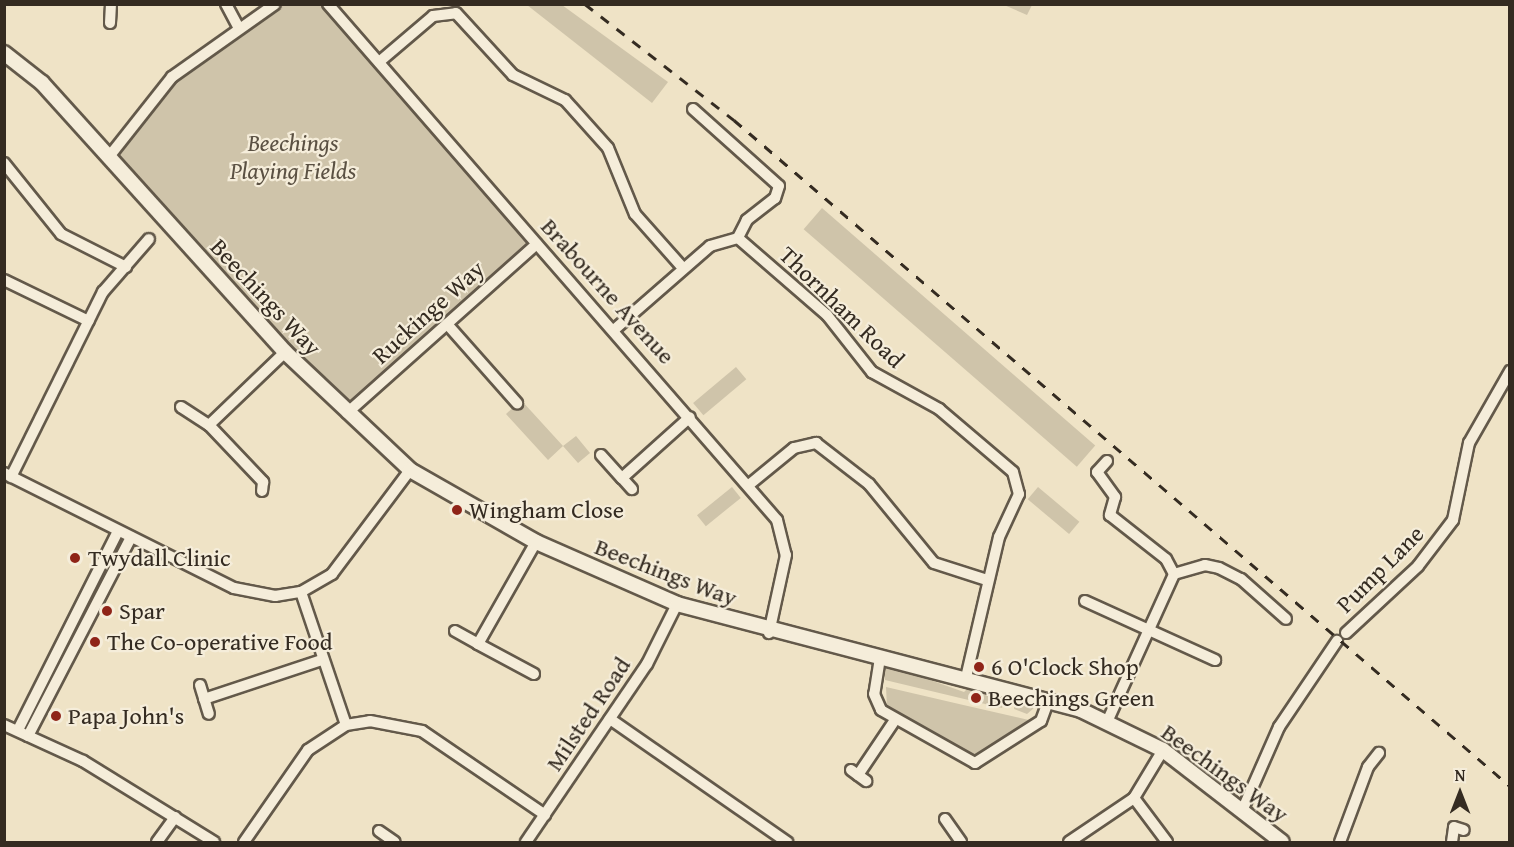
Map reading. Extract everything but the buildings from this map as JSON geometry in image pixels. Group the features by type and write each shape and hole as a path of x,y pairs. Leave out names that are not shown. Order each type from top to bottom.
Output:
{"street":[{"path":"110,23 111,4"},
{"path":"226,4 238,27"},
{"path":"108,158 172,77 238,27 274,4"},
{"name":"Brabourne Avenue","path":"328,4 750,484 784,535 784,571 769,633"},
{"path":"379,62 433,16 456,13 513,75 565,100 608,148 635,214 682,267"},
{"name":"Beechings Way","path":"4,53 42,83 285,352 410,470 536,542 677,604 769,633 1049,699 1107,722 1163,750 1282,843"},
{"path":"615,329 682,267 710,246 738,238 747,220 776,198 779,186 693,109"},
{"path":"4,164 61,234 126,267"},
{"name":"Thornham Road","path":"738,238 827,315 872,372 939,409 1017,476 1019,497 1004,521 987,580 966,678"},
{"path":"149,239 103,292 8,475 244,592 301,592 337,569 410,470"},
{"name":"Ruckinge Way","path":"347,413 537,244"},
{"path":"4,280 89,321"},
{"path":"447,324 517,403"},
{"path":"208,425 285,352"},
{"name":"Pump Lane","path":"1346,633 1418,566 1453,520 1469,443 1509,371"},
{"path":"181,407 208,425 263,482 262,491"},
{"path":"622,478 690,417"},
{"path":"750,484 794,448 816,443 869,484 933,563 987,580"},
{"path":"601,455 632,489"},
{"path":"1107,461 1097,472 1115,497 1110,515 1168,560 1174,574 1107,722"},
{"path":"18,730 118,531"},
{"path":"28,736 131,537"},
{"path":"478,644 536,542"},
{"path":"1174,574 1205,565 1219,568 1240,579 1286,619"},
{"path":"301,592 322,660 346,725"},
{"path":"1085,600 1215,660"},
{"name":"Milsted Road","path":"526,843 658,647 677,604"},
{"path":"455,631 534,674"},
{"name":"Pump Lane","path":"1242,811 1279,727 1337,641"},
{"path":"880,658 876,704 895,720 975,763 1041,721 1049,699"},
{"path":"204,699 322,660"},
{"path":"200,685 209,714"},
{"path":"610,719 787,843"},
{"path":"858,776 895,720"},
{"path":"244,843 308,750 346,725 397,723 422,731 545,815"},
{"path":"4,725 18,730 174,817 214,843"},
{"path":"1069,843 1134,798 1163,750"},
{"path":"1340,843 1368,766 1379,752"},
{"path":"1134,798 1167,843"},
{"path":"157,843 174,817"},
{"path":"945,819 961,843"},
{"path":"1452,843 1454,827 1464,830"},
{"path":"379,831 392,842"}],"green space":[{"name":"Beechings Playing Fields","path":"275,5 328,5 537,244 347,413 108,158 172,77"},
{"path":"527,5 562,5 668,82 652,103"},
{"path":"1004,5 1032,5 1027,15"},
{"path":"822,208 1095,445 1077,467 804,229"},
{"path":"736,367 746,379 703,415 693,403"},
{"path":"521,400 563,446 548,460 506,414"},
{"path":"576,436 590,453 578,463 563,446"},
{"path":"732,487 741,498 706,526 697,515"},
{"path":"1038,487 1079,522 1069,534 1028,499"},
{"path":"885,664 964,692 968,688 1008,695 1002,708 885,680"},
{"path":"886,687 1033,721 981,757 971,757 887,707"},
{"path":"1015,696 1035,704 1034,708 1027,714 1014,709"}],"railway":[{"path":"585,4 734,120 1510,786"}],"place":[{"name":"Wingham Close","path":"457,510"},
{"name":"Twydall Clinic","path":"75,558"},
{"name":"Spar","path":"107,611"},
{"name":"The Co-operative Food","path":"95,642"},
{"name":"6 O'Clock Shop","path":"979,667"},
{"name":"Beechings Green","path":"976,698"},
{"name":"Papa John's","path":"56,716"}]}
